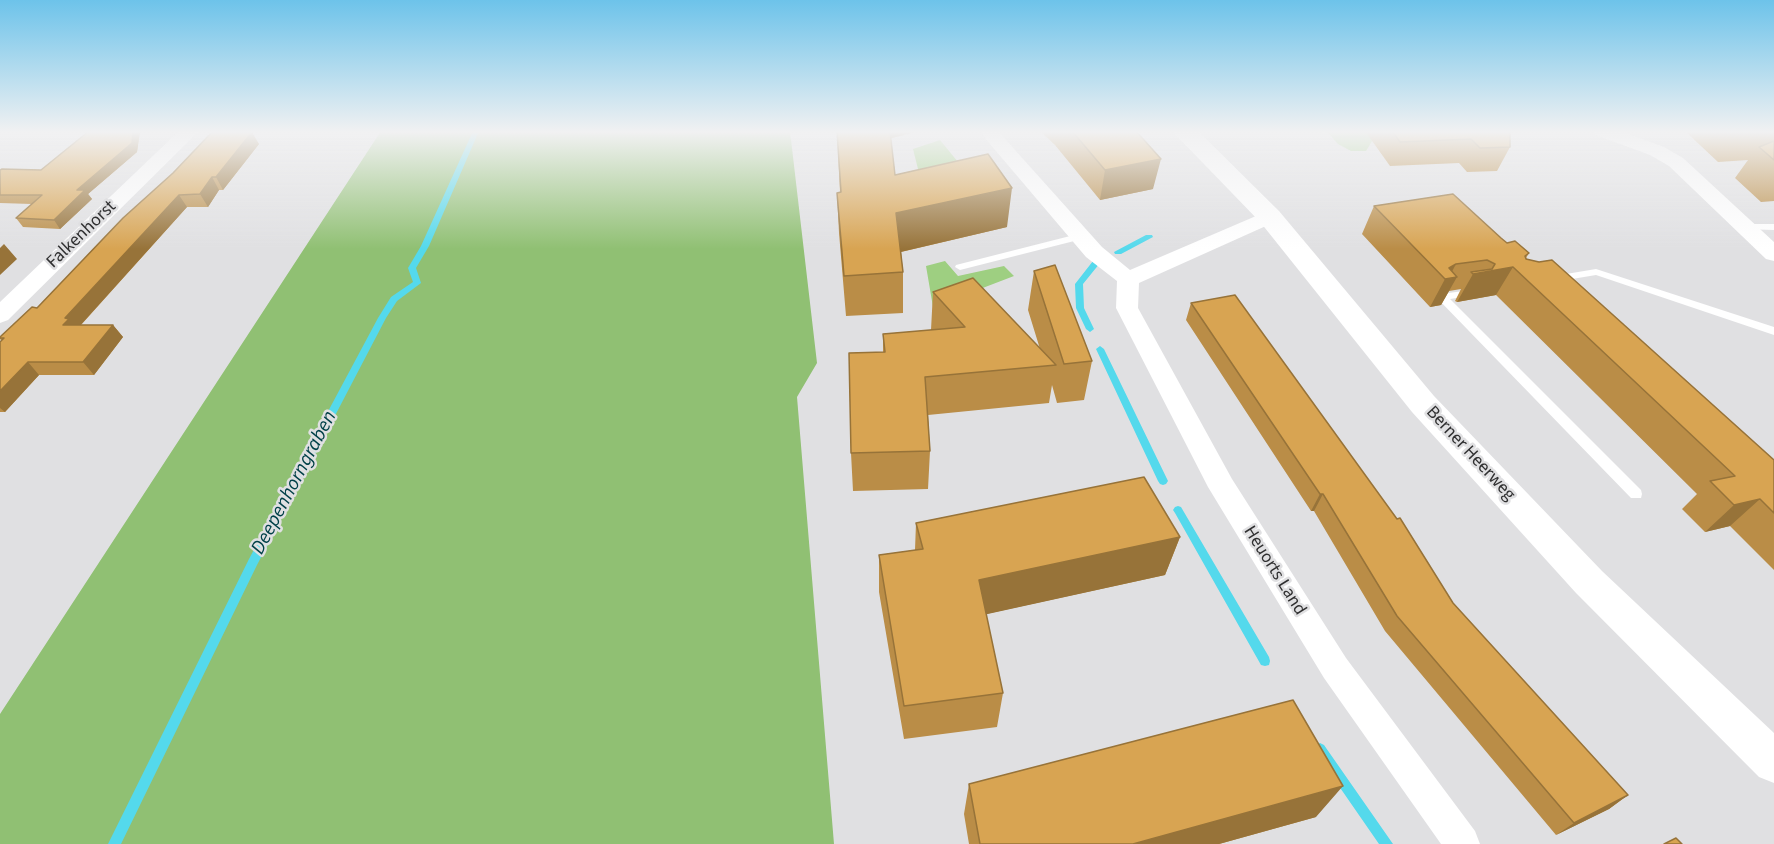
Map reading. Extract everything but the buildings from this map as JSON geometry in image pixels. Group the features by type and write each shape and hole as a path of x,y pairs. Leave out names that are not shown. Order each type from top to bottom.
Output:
{"main road":[{"name":"Berner Heerweg","path":"1223,170 1270,218 1423,404 1589,582 1774,762"}],"street":[{"name":"Falkenhorst","path":"0,315 149,170"},
{"path":"1023,170 1094,252 1128,279 1270,218"},
{"path":"1685,170 1774,255"},
{"name":"Heuorts Land","path":"1128,279 1127,308 1222,487 1335,668 1462,844"}],"lane":[{"path":"1746,227 1774,227"},
{"path":"960,267 1082,236"},
{"path":"1538,281 1596,272 1774,331"},
{"path":"1471,293 1441,297 1636,494"}],"green space":[{"path":"355,170 795,170 817,363 797,397 834,844 0,844 0,714"},
{"path":"918,170 965,170 972,179 924,193"},
{"path":"945,261 958,276 1004,266 1014,276 933,307 926,266"}],"waterway":[{"name":"Deepenhorngraben","path":"114,844 253,562 382,318 394,299 417,283 412,268 425,246 459,170"},
{"path":"1118,252 1149,237"},
{"path":"1090,329 1080,308 1079,284 1096,263"},
{"path":"1100,349 1163,481"},
{"path":"1178,510 1265,661"},
{"path":"1320,749 1387,844"}]}
